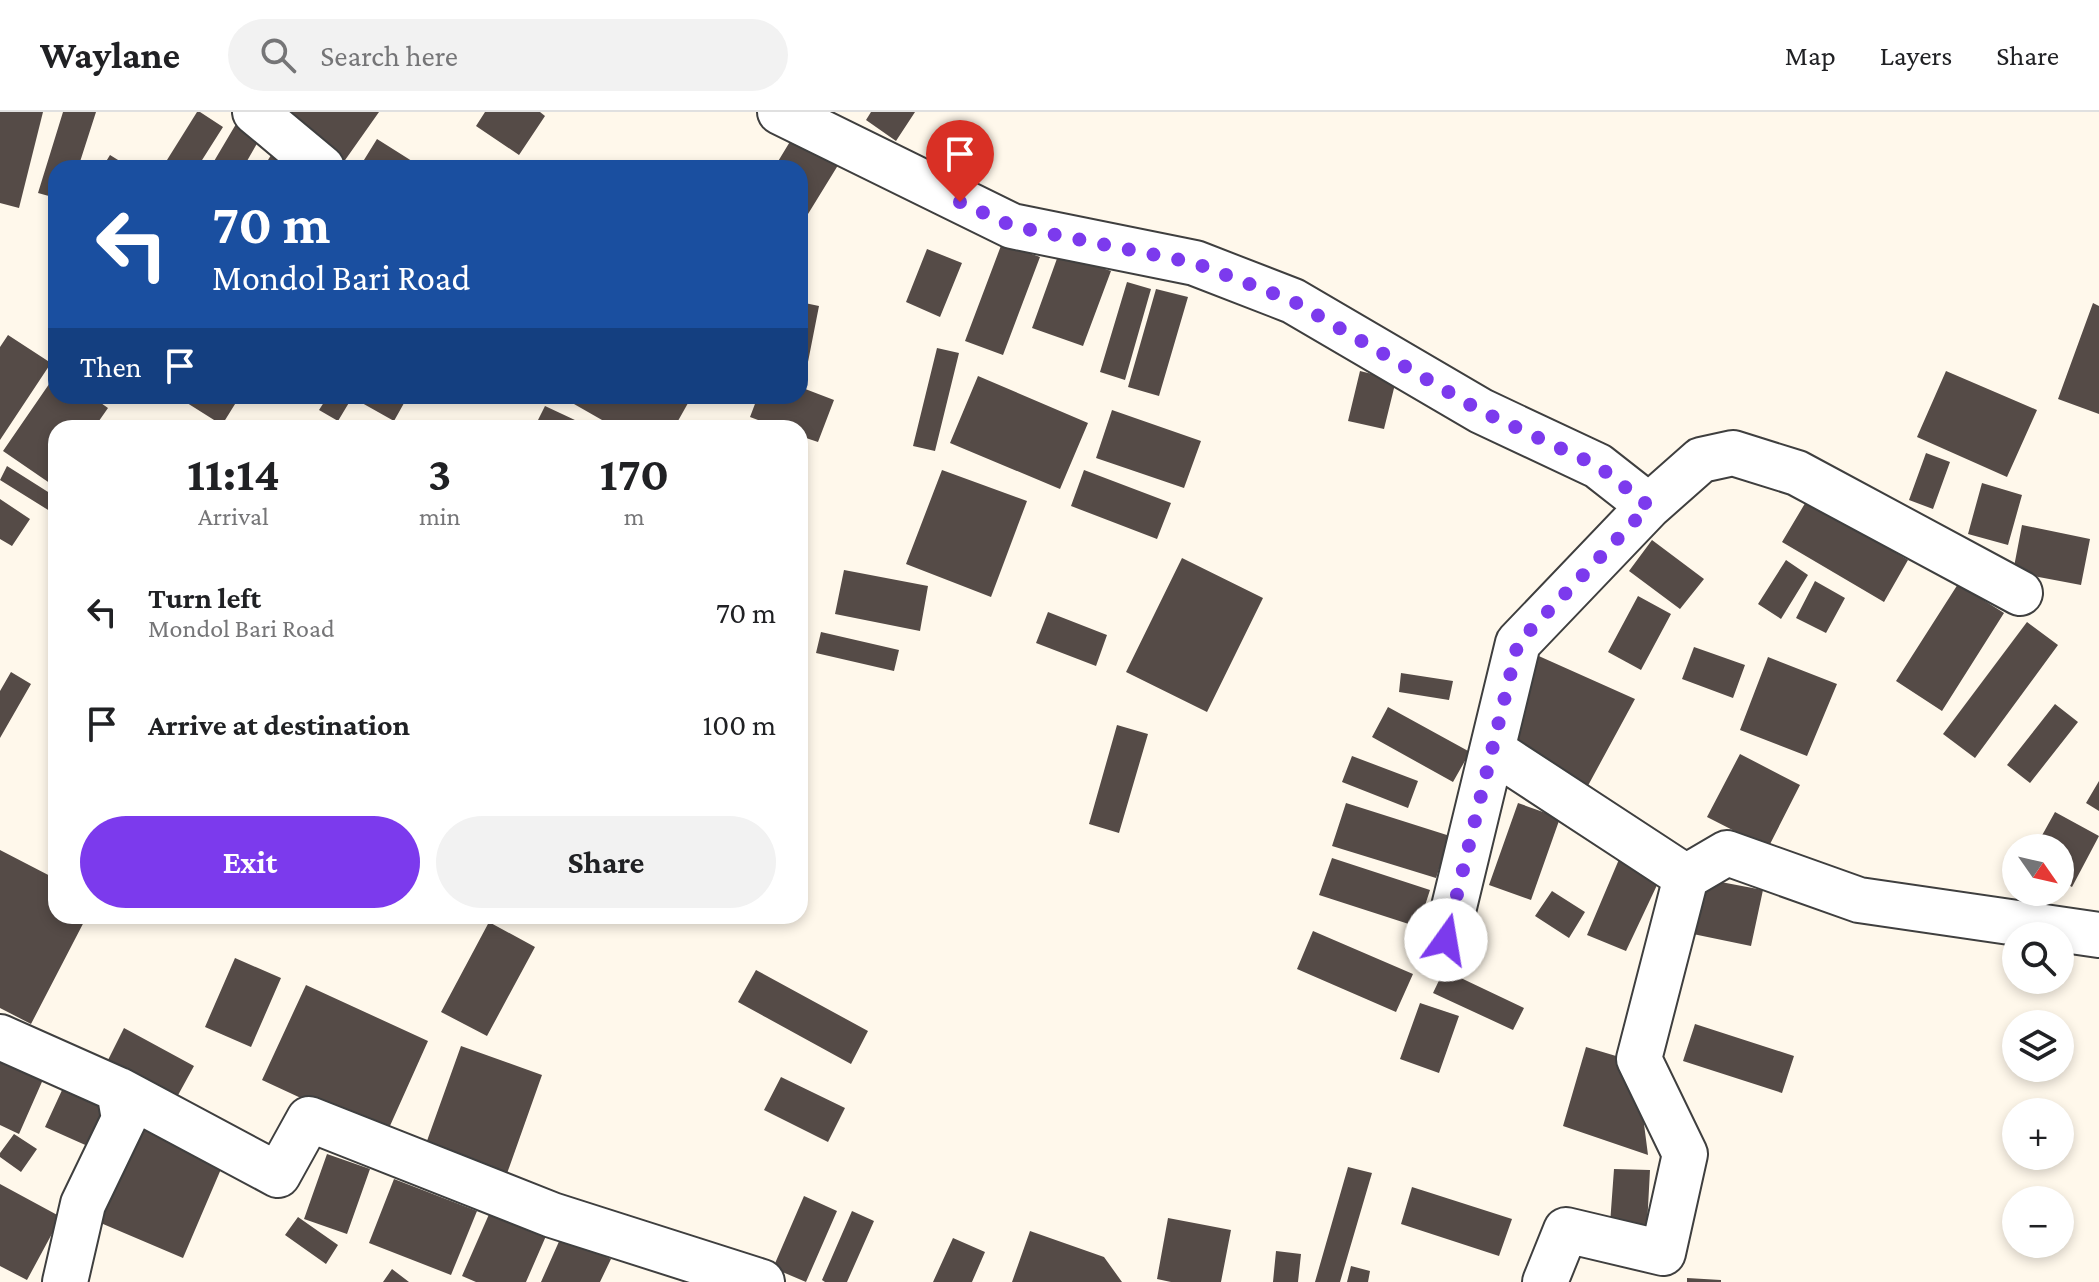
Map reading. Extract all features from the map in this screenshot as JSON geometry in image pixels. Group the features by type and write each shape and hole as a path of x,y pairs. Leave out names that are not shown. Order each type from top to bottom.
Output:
{"street":[{"path":"255,112 312,160"},
{"path":"780,112 1012,226 1195,263 1293,301 1481,411 1598,466 1649,506"},
{"path":"1446,940 1518,643 1649,506 1701,460 1733,453 1797,473 2020,593"},
{"path":"1492,750 1686,877"},
{"path":"1545,1282 1566,1230 1663,1253 1685,1154 1639,1059 1686,877 1727,853 1859,900 2099,935"},
{"path":"0,1037 119,1090 278,1175 309,1119 552,1215 762,1282"},
{"path":"65,1282 83,1204 124,1119 119,1090"}],"building":[{"path":"0,112 43,112 19,208 0,203"},
{"path":"63,112 96,112 81,160 48,160"},
{"path":"197,112 223,127 202,160 167,160"},
{"path":"282,112 379,112 345,160 339,160"},
{"path":"485,112 540,112 545,116 519,155 476,126"},
{"path":"871,112 915,112 896,141 866,120"},
{"path":"239,119 263,133 248,160 215,160"},
{"path":"794,135 840,162 808,214 808,160 779,160"},
{"path":"377,139 410,160 364,160"},
{"path":"278,144 292,160 268,160"},
{"path":"48,161 48,196 38,193"},
{"path":"1002,243 1040,257 1003,355 965,341"},
{"path":"927,249 962,263 940,317 906,302"},
{"path":"1059,253 1111,271 1083,346 1032,328"},
{"path":"1127,282 1151,289 1125,380 1100,372"},
{"path":"1156,289 1188,297 1159,396 1128,387"},
{"path":"2093,303 2099,306 2099,414 2058,399"},
{"path":"808,304 819,306 808,362"},
{"path":"8,335 48,361 48,368 0,440 0,347"},
{"path":"937,348 959,353 935,451 913,446"},
{"path":"1360,371 1396,380 1384,429 1348,421"},
{"path":"1946,371 2037,410 2007,477 1917,437"},
{"path":"978,376 1088,423 1060,489 950,443"},
{"path":"48,386 48,404 102,404 108,408 100,420 48,420 48,482 3,451"},
{"path":"808,390 834,400 818,442 808,439 808,420 758,420 750,417 755,404 808,404"},
{"path":"189,404 235,404 225,420 214,420"},
{"path":"323,404 348,404 339,420 319,410"},
{"path":"364,404 404,404 392,420"},
{"path":"574,404 688,404 678,420 602,420"},
{"path":"545,406 575,420 538,420"},
{"path":"1112,410 1201,441 1184,488 1096,458"},
{"path":"1926,453 1950,462 1933,509 1909,500"},
{"path":"7,466 48,492 48,510 0,480"},
{"path":"942,470 1027,501 991,597 906,564"},
{"path":"1084,470 1171,503 1157,539 1071,506"},
{"path":"1982,483 2022,495 2008,545 1968,534"},
{"path":"0,499 30,519 12,546 0,539"},
{"path":"1807,500 1908,560 1884,602 1782,542"},
{"path":"2022,525 2090,539 2081,585 2013,572"},
{"path":"1652,540 1704,579 1680,609 1629,571"},
{"path":"1182,558 1263,598 1207,712 1126,672"},
{"path":"1786,560 1808,575 1781,619 1758,604"},
{"path":"844,570 928,586 920,631 835,614"},
{"path":"1815,581 1845,598 1826,633 1796,618"},
{"path":"1958,584 2004,613 1942,711 1896,681"},
{"path":"1638,596 1671,614 1641,670 1608,652"},
{"path":"1048,612 1107,635 1096,666 1036,643"},
{"path":"2027,622 2058,645 1975,758 1943,734"},
{"path":"821,632 899,650 894,671 816,653"},
{"path":"1694,647 1745,665 1733,698 1682,679"},
{"path":"1532,653 1635,699 1584,793 1516,750"},
{"path":"1768,657 1837,684 1807,756 1740,730"},
{"path":"11,672 31,684 0,738 0,691"},
{"path":"1401,673 1453,681 1449,700 1399,692"},
{"path":"2055,704 2078,722 2030,783 2007,765"},
{"path":"1388,707 1470,752 1453,782 1372,737"},
{"path":"1117,725 1148,734 1119,833 1089,824"},
{"path":"1740,754 1800,785 1768,848 1707,817"},
{"path":"1352,756 1418,781 1408,808 1342,782"},
{"path":"2099,781 2099,811 2086,803"},
{"path":"1346,803 1450,836 1436,878 1332,846"},
{"path":"1518,803 1560,818 1531,900 1489,885"},
{"path":"2055,812 2099,836 2074,883 2074,834 2043,834"},
{"path":"0,850 48,875 48,924 83,924 31,1024 0,1008"},
{"path":"1620,857 1658,883 1626,951 1587,935"},
{"path":"1332,858 1430,890 1418,927 1319,895"},
{"path":"1705,879 1763,890 1751,946 1693,934"},
{"path":"1552,891 1585,912 1569,938 1535,916"},
{"path":"488,924 535,947 487,1036 441,1012"},
{"path":"1313,931 1413,974 1396,1012 1297,969"},
{"path":"235,958 281,978 251,1047 205,1027"},
{"path":"756,970 868,1031 851,1064 738,1002"},
{"path":"1444,970 1524,1008 1513,1030 1433,993"},
{"path":"306,985 428,1041 385,1137 262,1080"},
{"path":"1420,1003 1459,1016 1439,1073 1400,1059"},
{"path":"1695,1024 1794,1056 1782,1093 1683,1061"},
{"path":"124,1028 194,1066 177,1097 108,1060"},
{"path":"461,1046 542,1075 504,1182 423,1152"},
{"path":"1586,1047 1636,1062 1648,1155 1563,1126"},
{"path":"0,1056 45,1075 19,1134 0,1125"},
{"path":"781,1077 845,1108 828,1142 764,1110"},
{"path":"63,1088 119,1113 101,1152 45,1127"},
{"path":"139,1118 227,1155 183,1258 96,1221"},
{"path":"14,1134 37,1149 21,1172 0,1157"},
{"path":"327,1154 370,1169 347,1234 304,1219"},
{"path":"1348,1167 1372,1173 1340,1282 1315,1282"},
{"path":"1614,1169 1650,1170 1647,1226 1610,1224"},
{"path":"394,1179 477,1211 451,1275 369,1243"},
{"path":"0,1184 61,1217 27,1280 0,1266"},
{"path":"1412,1187 1512,1219 1499,1256 1401,1224"},
{"path":"804,1196 837,1211 806,1282 773,1268"},
{"path":"852,1211 874,1221 847,1282 825,1282 822,1280"},
{"path":"490,1212 546,1236 526,1282 476,1282 462,1276"},
{"path":"298,1217 338,1245 326,1264 285,1235"},
{"path":"1168,1218 1231,1230 1221,1282 1157,1279"},
{"path":"1030,1231 1104,1257 1122,1282 1012,1282"},
{"path":"561,1237 611,1259 600,1282 541,1282"},
{"path":"953,1238 985,1252 972,1282 933,1282"},
{"path":"1276,1251 1301,1254 1298,1282 1273,1282"},
{"path":"1351,1266 1370,1271 1368,1282 1347,1282"},
{"path":"392,1269 409,1282 383,1282"},
{"path":"1687,1278 1721,1280 1721,1282 1687,1282"}],"route":[{"path":"960,202 1012,226 1195,263 1293,301 1481,411 1598,466 1649,506 1518,643 1446,940"}]}
